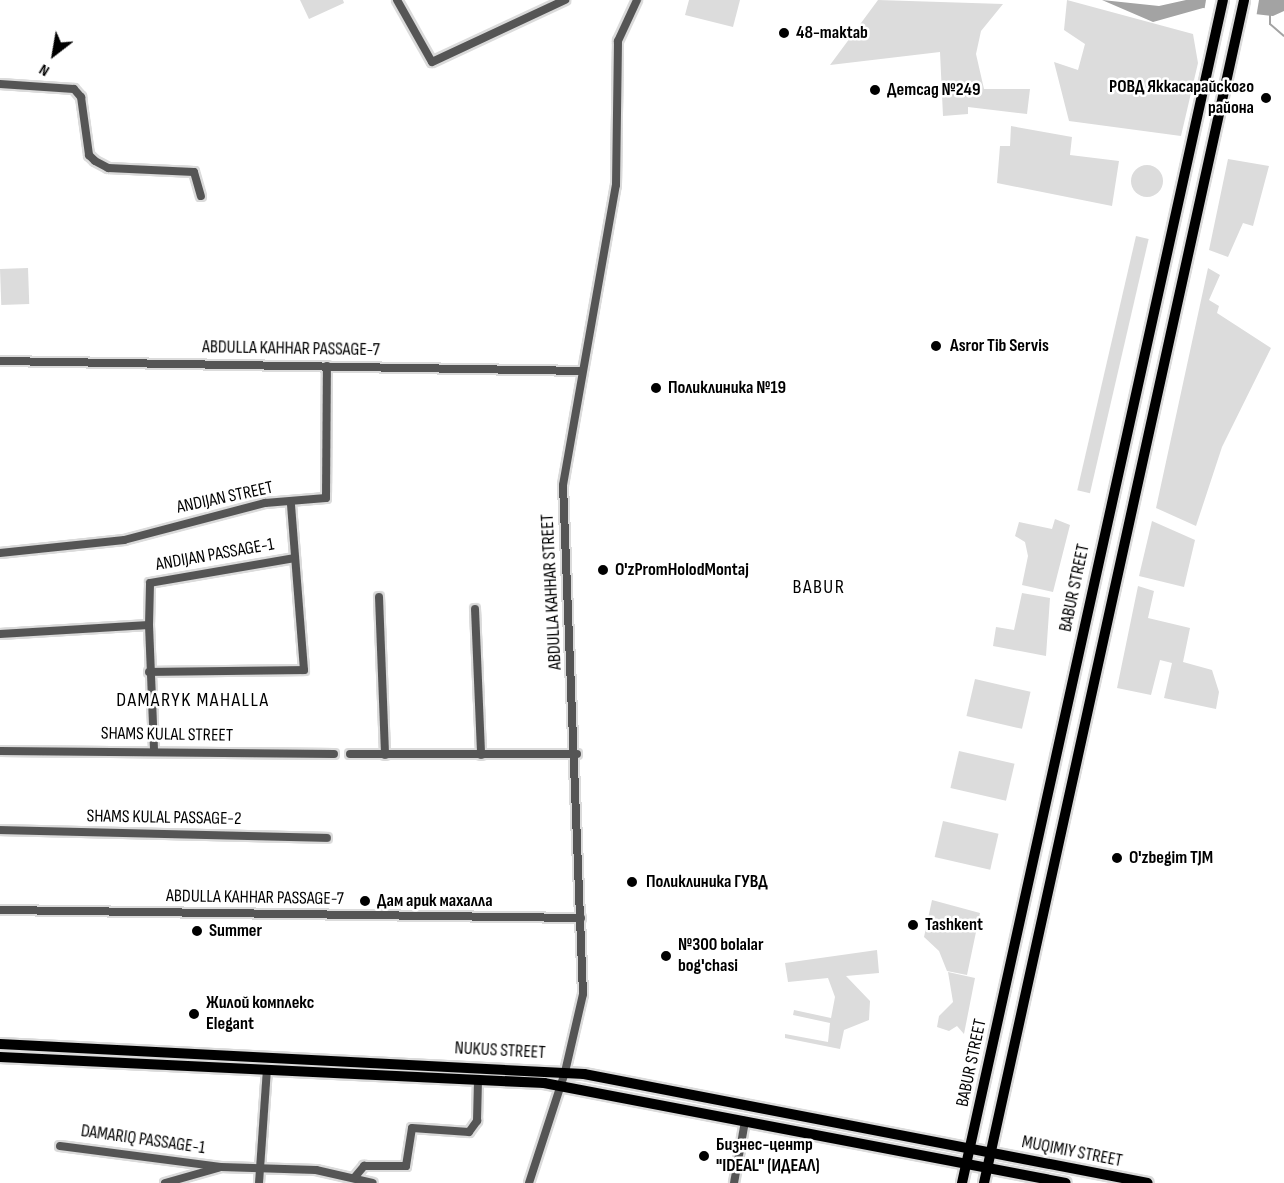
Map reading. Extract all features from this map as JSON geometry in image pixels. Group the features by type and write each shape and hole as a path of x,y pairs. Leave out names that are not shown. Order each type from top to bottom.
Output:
{"main road":[{"name":"BABUR STREET","path":"962,1183 1209,55 1223,0"},
{"name":"BABUR STREET","path":"984,1183 1244,0"},
{"path":"1209,55 1221,50 1230,60"},
{"path":"1048,790 1056,800 1069,795"},
{"name":"NUKUS STREET","path":"0,1044 565,1072 990,1154"},
{"name":"NUKUS STREET","path":"0,1058 478,1080 561,1086 966,1165"},
{"name":"MUQIMIY STREET","path":"990,1154 1124,1181 1148,1183"},
{"name":"MUQIMIY STREET","path":"966,1165 1066,1183"}],"street":[{"path":"397,0 432,62 566,0"},
{"name":"ABDULLA KAHHAR STREET","path":"529,1183 565,1072 583,994 577,754 563,485 616,185 618,41 634,1"},
{"path":"0,84 74,89 81,97 89,155 95,161 108,168 194,172 201,196"},
{"name":"ABDULLA KAHHAR PASSAGE-7","path":"0,361 582,370"},
{"name":"ANDIJAN STREET","path":"0,553 124,540 265,503 291,503 326,498 327,366"},
{"path":"149,672 300,672 304,664 291,503"},
{"name":"ANDIJAN PASSAGE-1","path":"154,749 149,672 150,583 294,558"},
{"path":"379,597 385,755"},
{"path":"475,609 481,755"},
{"path":"0,634 148,625"},
{"name":"SHAMS KULAL STREET","path":"0,751 154,749 333,754"},
{"path":"350,754 577,754"},
{"name":"SHAMS KULAL PASSAGE-2","path":"0,830 327,838"},
{"name":"ABDULLA KAHHAR PASSAGE-7","path":"0,910 581,918"},
{"path":"259,1183 267,1070"},
{"path":"354,1178 364,1166 406,1166 412,1128 469,1132 477,1121 478,1080"},
{"path":"734,1183 745,1121"},
{"name":"DAMARIQ PASSAGE-1","path":"60,1146 221,1167 259,1166 354,1178 373,1183"},
{"name":"DAMARIQ PASSAGE-1","path":"165,1183 221,1167"}],"shaded area":[{"path":"300,0 343,0 344,3 309,19"},
{"path":"689,0 740,0 733,27 685,15"},
{"path":"878,0 1003,4 981,31 976,54 984,89 1030,89 1027,114 968,107 968,114 943,116 940,52 830,65"},
{"path":"1067,0 1193,34 1198,63 1181,136 1069,121 1054,62 1078,70 1085,44 1064,30"},
{"path":"1102,0 1159,6 1186,0 1284,0 1284,11 1273,16 1203,8 1153,22"},
{"path":"1011,126 1072,137 1070,155 1119,161 1112,206 997,183 1000,146 1010,146"},
{"path":"1228,159 1269,166 1253,226 1243,223 1228,257 1209,250"},
{"path":"1147,165 1158,170 1163,181 1158,192 1147,197 1136,192 1131,181 1136,170"},
{"path":"1136,236 1149,239 1090,493 1077,490"},
{"path":"28,268 29,304 1,305 0,269"},
{"path":"1208,268 1220,275 1209,300 1219,306 1217,313 1271,348 1222,447 1196,526 1156,508"},
{"path":"1055,519 1070,525 1053,592 1022,585 1028,556 1025,542 1015,536 1019,522 1052,529"},
{"path":"1152,521 1195,540 1184,587 1139,576"},
{"path":"1138,586 1154,591 1148,618 1190,628 1183,662 1212,670 1219,692 1216,709 1164,698 1172,663 1160,660 1151,695 1117,688"},
{"path":"1022,593 1050,598 1046,656 993,646 996,627 1014,630"},
{"path":"975,679 1031,692 1022,729 966,716"},
{"path":"959,751 1015,764 1006,801 950,788"},
{"path":"943,821 999,834 990,870 935,857"},
{"path":"932,900 980,913 967,975 947,971 939,951 924,937"},
{"path":"877,950 879,973 846,976 870,1001 869,1020 844,1030 840,1049 785,1038 785,1034 828,1042 830,1023 793,1015 794,1010 831,1018 835,997 828,978 788,982 785,963"},
{"path":"948,972 975,978 964,1034 957,1026 949,1031 937,1027 939,1016 953,1002"}],"pier":[{"path":"1206,0 1259,0 1256,18 1204,12"}],"waterway":[{"path":"1270,15 1270,24 1284,36"}],"place":[{"name":"48-maktab","path":"784,33"},
{"name":"Детсад №249","path":"875,90"},
{"name":"РОВД Яккасарайского района","path":"1266,98"},
{"name":"Asror Tib Servis","path":"936,346"},
{"name":"Поликлиника №19","path":"656,388"},
{"name":"O'zPromHolodMontaj","path":"603,570"},
{"name":"O'zbegim TJM","path":"1117,858"},
{"name":"Поликлиника ГУВД","path":"632,882"},
{"name":"Дам арик махалла","path":"365,901"},
{"name":"Tashkent","path":"913,925"},
{"name":"Summer","path":"197,931"},
{"name":"№300 bolalar bog'chasi","path":"666,956"},
{"name":"Жилой комплекс Elegant","path":"194,1014"},
{"name":"Бизнес-центр \"IDEAL\" (ИДЕАЛ)","path":"704,1156"}],"district":[{"name":"BABUR","path":"819,587"},
{"name":"DAMARYK MAHALLA","path":"193,700"}]}
